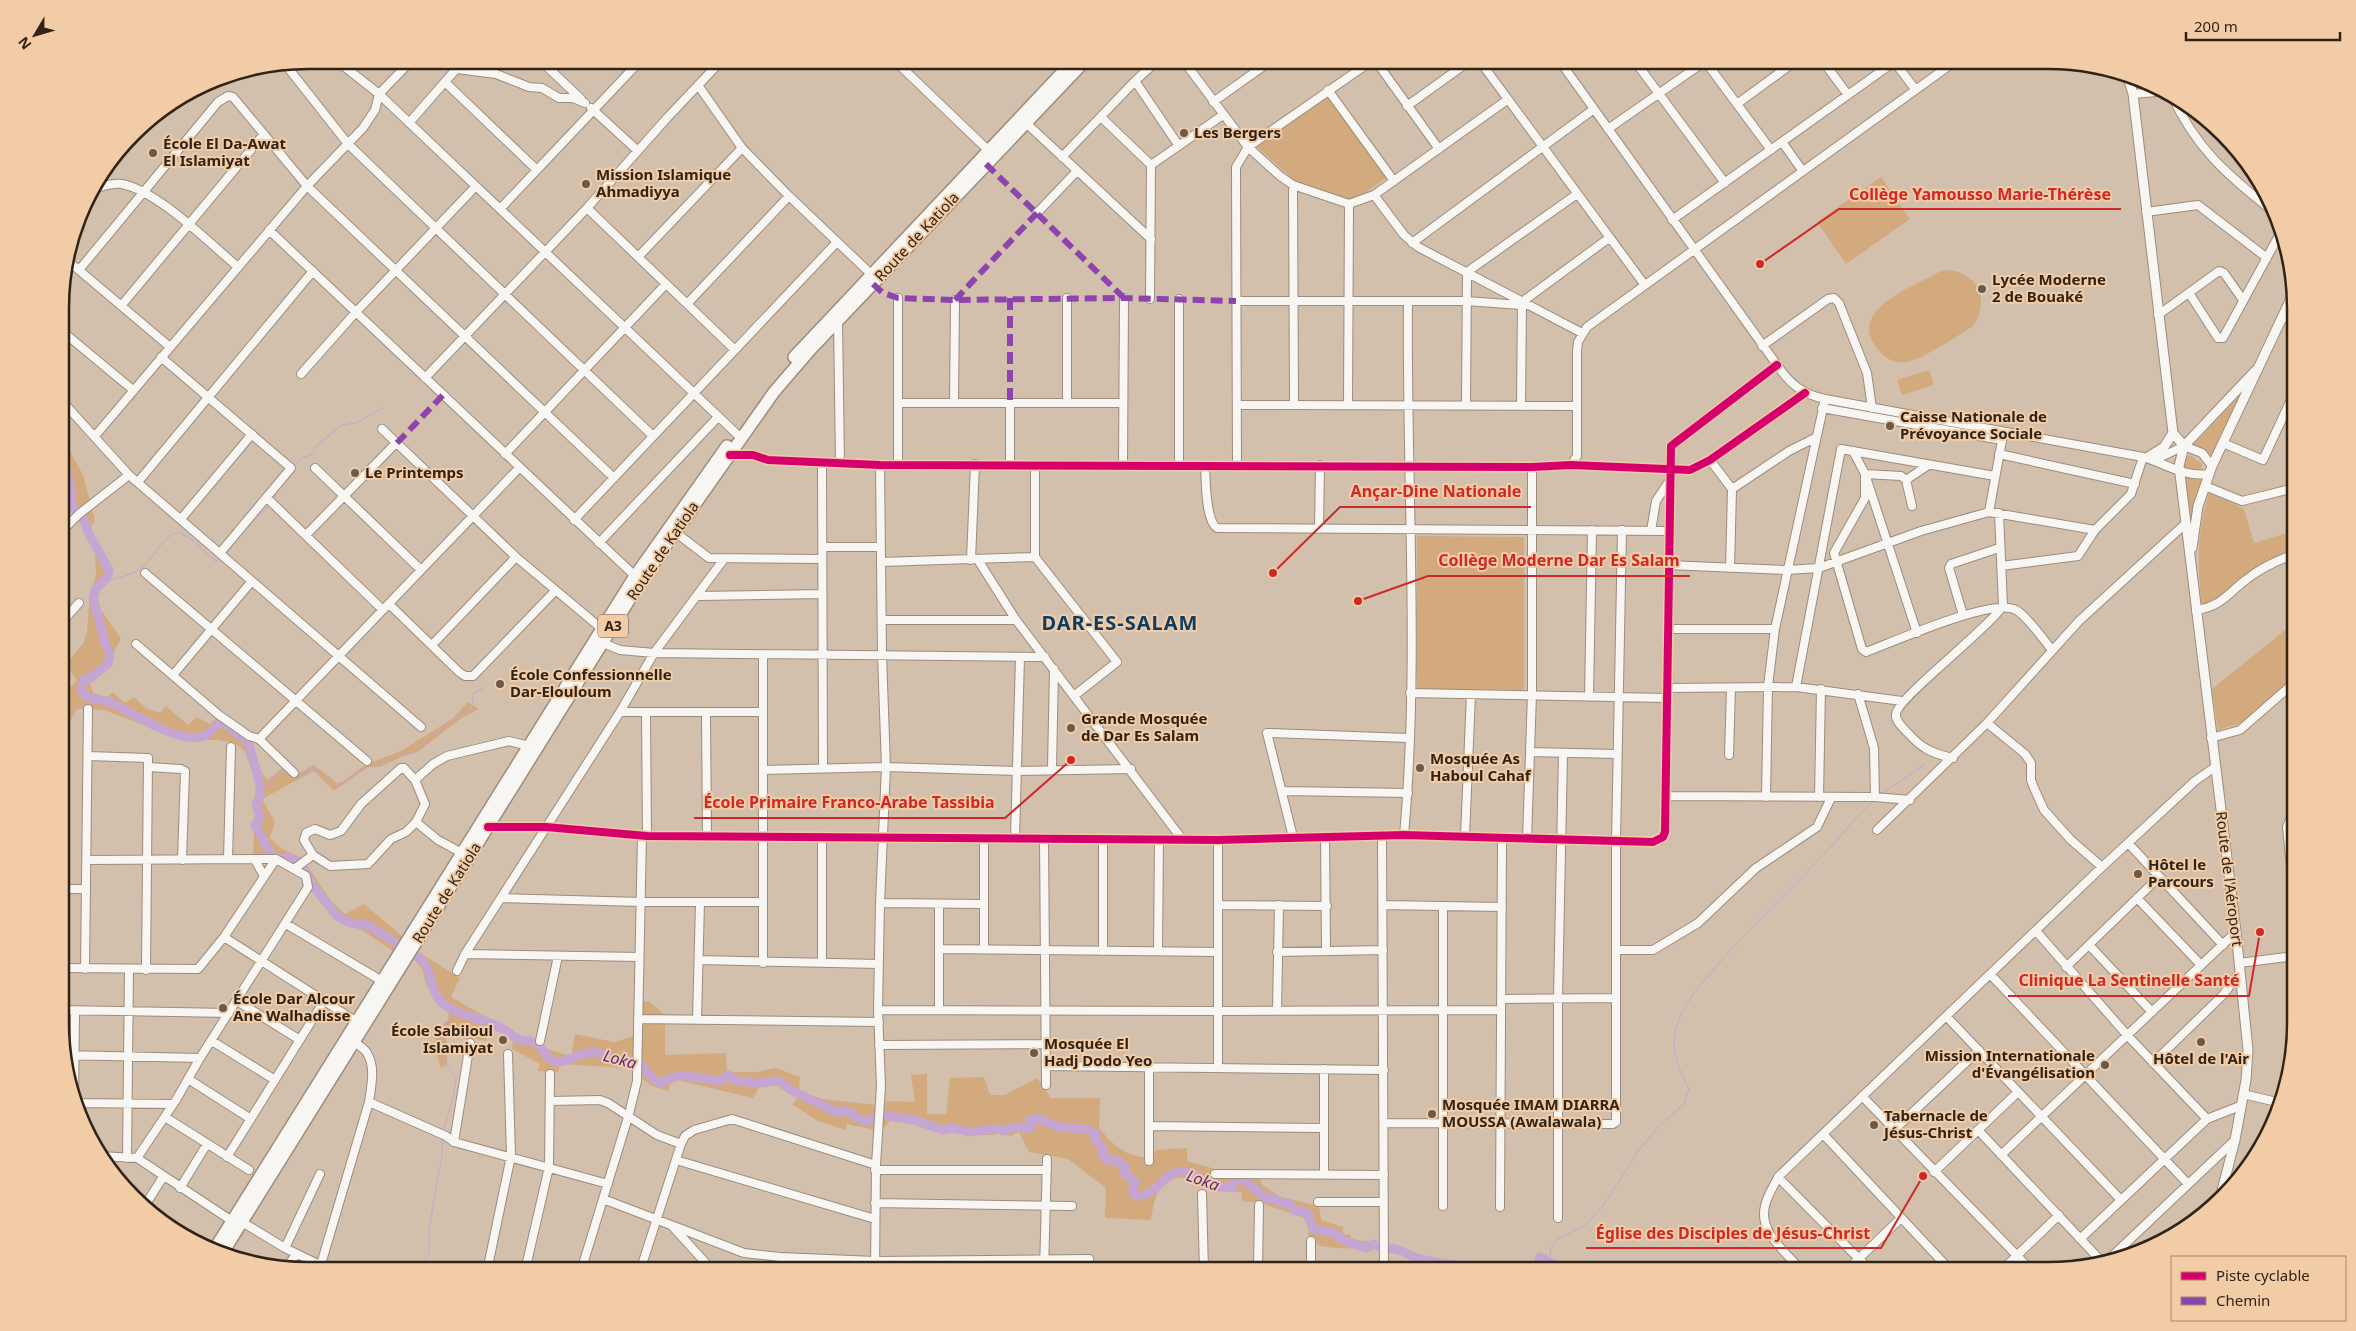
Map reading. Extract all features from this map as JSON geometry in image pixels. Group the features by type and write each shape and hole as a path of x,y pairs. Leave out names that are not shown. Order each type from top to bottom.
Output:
{"highway":[{"name":"Route de Katiola","path":"225,1248 237,1222 382,981 635,576 790,362 1065,69"},
{"name":"Route de Katiola","path":"218,1245 237,1222 355,1042 603,642 675,532 730,455 738,436 838,320 1077,69"}],"main road":[{"path":"2130,83 2133,94 2173,433 2184,446"},
{"name":"Route de l'Aéroport","path":"2190,554 2198,506 2210,470 2250,390 2256,370 2287,307"},
{"name":"Route de l'Aéroport","path":"2224,1185 2235,1140 2248,1050 2236,932 2179,472 2184,446 2256,370"},
{"path":"2146,457 2164,447 2173,433"}],"street":[{"path":"289,69 348,144 653,436"},
{"path":"347,69 379,94 409,122 738,436"},
{"path":"95,436 307,186 363,128 375,110 379,94 403,69"},
{"path":"409,122 457,69 496,74 529,87 542,88 559,98 573,98 585,103"},
{"path":"549,69 638,151"},
{"path":"500,209 632,69"},
{"path":"425,378 587,208 712,69"},
{"path":"903,69 988,150"},
{"path":"1062,157 1148,69"},
{"path":"1190,69 1248,147 1293,185 1349,204 1374,195 1508,100"},
{"path":"1213,102 1259,69"},
{"path":"1237,465 1236,167 1248,147 1360,69"},
{"path":"1380,69 1439,149"},
{"path":"1407,106 1458,69"},
{"path":"1486,69 1644,284"},
{"path":"1565,69 1786,379 1805,393 1872,408 2146,457 2166,464 2179,472 2196,475 2210,470 2202,453 2184,446 2161,456 2146,457"},
{"path":"1641,69 1724,183"},
{"path":"1608,129 1695,69"},
{"path":"1712,69 1770,150"},
{"path":"1737,104 1784,69"},
{"path":"1829,69 1848,95"},
{"path":"1672,220 1884,69"},
{"path":"1901,69 1915,89"},
{"path":"1571,465 1577,456 1577,350 1582,333 1587,327 1944,69"},
{"path":"1135,81 1179,146"},
{"path":"445,82 537,170"},
{"path":"698,85 742,148 871,274"},
{"path":"1328,90 1394,181"},
{"path":"2133,94 2154,93"},
{"path":"79,270 224,98 233,97 307,186 614,478"},
{"path":"2177,106 2191,133 2209,156 2264,204"},
{"path":"1412,243 1542,145 1594,109"},
{"path":"1151,165 1223,115"},
{"path":"1101,117 1151,165 1150,299"},
{"path":"1026,123 1150,239"},
{"path":"122,306 264,134"},
{"path":"1782,142 1802,170"},
{"path":"638,257 742,148"},
{"path":"1037,213 1077,171"},
{"path":"102,187 123,184 146,192 238,267"},
{"path":"1293,185 1294,405"},
{"path":"301,374 356,312 476,186"},
{"path":"1467,272 1577,194"},
{"path":"1374,195 1412,243 1522,304 1582,333"},
{"path":"687,304 789,196"},
{"path":"1348,405 1349,204"},
{"path":"2146,212 2198,205 2267,258"},
{"path":"587,208 735,350"},
{"path":"269,230 635,576"},
{"path":"1236,301 1466,301 1522,304 1609,238"},
{"path":"2189,293 2218,338 2221,339 2277,239"},
{"path":"574,520 837,242"},
{"path":"73,265 170,347"},
{"path":"138,482 313,271"},
{"path":"2158,315 2221,271 2243,300"},
{"path":"1466,405 1467,272"},
{"path":"505,454 666,284"},
{"path":"898,298 898,465"},
{"path":"1067,298 1067,403"},
{"path":"1124,298 1124,466"},
{"path":"1762,346 1828,299 1834,298 1839,303 1867,373 1872,408"},
{"path":"1179,299 1179,466"},
{"path":"954,403 955,300"},
{"path":"1404,835 1408,794 1410,693 1410,466 1407,404 1408,301"},
{"path":"1521,406 1522,304"},
{"path":"2282,317 2287,318"},
{"path":"838,320 840,463"},
{"path":"69,337 133,390"},
{"path":"161,358 291,468 269,500 220,553"},
{"path":"488,827 546,826 645,836 1218,840 1404,835 1653,842 1664,837 1666,796 1671,445 1777,366"},
{"path":"730,455 753,455 768,460 880,465 1532,467 1571,465 1671,474 1690,470 1710,460 1805,393"},
{"path":"1766,797 1768,686 1775,629 1786,570 1825,399"},
{"path":"898,403 1123,404"},
{"path":"1010,403 1010,465"},
{"path":"1237,405 1577,406"},
{"path":"69,408 129,475 421,727"},
{"path":"1822,408 2002,440"},
{"path":"2223,443 2263,460 2287,410"},
{"path":"599,544 718,418"},
{"path":"382,429 516,557 602,629"},
{"path":"1989,512 2004,432"},
{"path":"181,519 252,434"},
{"path":"1732,489 1789,451 1815,438"},
{"path":"306,535 396,443"},
{"path":"1796,687 1840,450 1842,448 1927,466 1995,476"},
{"path":"1853,451 1865,474 1917,633"},
{"path":"1999,454 2135,484"},
{"path":"2001,566 2076,557 2080,554 2095,530 2124,504 2131,494 2146,457"},
{"path":"1710,460 1732,489 1730,568"},
{"path":"822,463 823,768"},
{"path":"975,464 975,560 1016,620 1075,695 1182,839"},
{"path":"875,1261 876,1168 881,1086 878,1010 881,837 886,767 882,655 880,465"},
{"path":"1319,529 1320,465"},
{"path":"1035,466 1035,557 1117,662 1075,695"},
{"path":"1205,466 1210,516 1217,528 1669,531"},
{"path":"1906,480 1927,466"},
{"path":"1527,838 1532,694 1532,467"},
{"path":"315,468 421,570"},
{"path":"259,738 519,468"},
{"path":"1651,530 1656,501 1671,474"},
{"path":"1865,474 1901,476 1906,480 1912,506"},
{"path":"1865,474 1865,498 1834,553 1864,651 1963,615 2003,606 2018,611 2052,650"},
{"path":"69,524 129,475"},
{"path":"2205,486 2242,501 2287,490"},
{"path":"269,500 465,676 473,676 555,591"},
{"path":"1668,565 1786,570 1819,568 1887,543 1989,512 2095,530"},
{"path":"1953,758 1929,752 1911,737 1897,721 1896,714 1902,701 1967,642 2003,606 1999,548 1999,513"},
{"path":"1877,830 1988,723 2079,621 2185,524"},
{"path":"1589,697 1592,530"},
{"path":"1384,1123 1500,1125 1613,1124 1616,1122 1616,842 1622,530"},
{"path":"675,532 709,558 822,559"},
{"path":"822,547 881,547"},
{"path":"1963,615 1949,568 1951,564 1999,548"},
{"path":"432,645 516,557"},
{"path":"881,562 1035,557"},
{"path":"457,971 465,954 620,712 654,653 724,559"},
{"path":"2196,610 2213,607 2247,579 2269,564 2287,559"},
{"path":"145,573 367,762"},
{"path":"173,675 252,581"},
{"path":"698,596 822,594"},
{"path":"69,614 79,603"},
{"path":"882,620 1016,620"},
{"path":"1668,629 1775,629"},
{"path":"603,642 620,650 654,653 1045,657"},
{"path":"136,644 219,714 249,736 259,738 294,773"},
{"path":"762,654 764,962"},
{"path":"1016,838 1020,657"},
{"path":"1052,769 1054,669"},
{"path":"1667,688 1796,687 1902,701"},
{"path":"1729,756 1731,688"},
{"path":"1819,797 1821,689"},
{"path":"2211,738 2240,730 2287,690"},
{"path":"1410,693 1667,698"},
{"path":"1465,838 1471,694"},
{"path":"1858,694 1874,748 1875,798"},
{"path":"85,969 88,710"},
{"path":"620,712 763,712"},
{"path":"706,712 708,836"},
{"path":"584,1262 629,1114 637,1081 639,957 645,836 646,713"},
{"path":"1988,723 2025,754 2031,763 2034,788 2044,810 2071,840 2102,867"},
{"path":"1293,837 1267,733 1409,738"},
{"path":"415,780 433,764 447,756 509,741 529,746"},
{"path":"228,859 230,747"},
{"path":"1531,752 1617,754"},
{"path":"1558,1218 1558,998 1563,754"},
{"path":"88,756 147,757 146,970"},
{"path":"1795,1262 1769,1232 1764,1219 1765,1204 1778,1177 2102,867 2195,781 2215,766"},
{"path":"148,767 181,768 185,771 182,860"},
{"path":"764,770 886,767 1017,771 1130,769"},
{"path":"401,768 404,768 415,780 424,804 416,822 406,832 391,839 368,864 330,866 310,856 304,840 306,833 315,830 330,835 341,831 361,804 401,768"},
{"path":"1282,791 1408,794"},
{"path":"1666,796 1819,797 1910,800"},
{"path":"1616,950 1653,950 1698,923 1756,868 1817,827 1831,798"},
{"path":"416,822 438,840 462,853"},
{"path":"1382,836 1384,1262"},
{"path":"1325,837 1326,950"},
{"path":"822,838 822,962"},
{"path":"984,838 984,950"},
{"path":"1044,838 1044,950 1047,1009 1046,1085"},
{"path":"1103,839 1103,951"},
{"path":"1158,951 1159,839"},
{"path":"1500,1207 1502,839"},
{"path":"1218,840 1218,1068"},
{"path":"2128,843 2223,945"},
{"path":"297,866 310,856"},
{"path":"86,860 276,859 297,866 306,876 308,887 165,1117 137,1158"},
{"path":"69,968 198,969 224,937 276,859"},
{"path":"254,860 264,876"},
{"path":"2066,967 2159,877"},
{"path":"69,889 86,889"},
{"path":"501,898 641,902 763,902"},
{"path":"2137,898 2201,966"},
{"path":"697,1020 700,902"},
{"path":"880,903 984,904"},
{"path":"939,904 939,1010"},
{"path":"1218,905 1327,906"},
{"path":"1277,1010 1279,905"},
{"path":"1383,906 1502,907"},
{"path":"1442,1206 1443,906"},
{"path":"286,924 382,981"},
{"path":"2036,931 2127,1035 2207,1119"},
{"path":"2001,1155 2236,932"},
{"path":"224,937 357,1022"},
{"path":"2089,945 2152,1012"},
{"path":"939,949 1218,952"},
{"path":"1277,952 1383,950"},
{"path":"465,954 639,957"},
{"path":"540,1041 558,956"},
{"path":"2239,963 2287,957"},
{"path":"700,960 879,964"},
{"path":"127,1158 129,970"},
{"path":"2153,1063 2223,995 2240,972"},
{"path":"1990,974 2188,1184"},
{"path":"1501,999 1616,998"},
{"path":"237,1001 300,1040"},
{"path":"227,1156 324,1001"},
{"path":"69,1010 229,1014"},
{"path":"878,1010 1501,1010"},
{"path":"75,1076 76,1011"},
{"path":"1947,1017 2121,1200"},
{"path":"638,1019 879,1022"},
{"path":"212,1041 275,1080"},
{"path":"321,1262 369,1102 372,1081 371,1067 367,1052 355,1042"},
{"path":"454,1142 470,1043"},
{"path":"879,1045 1046,1044"},
{"path":"1894,1130 1979,1050"},
{"path":"489,1262 511,1156 508,1054"},
{"path":"71,1055 200,1058"},
{"path":"1046,1066 1384,1070"},
{"path":"1149,1067 1149,1161"},
{"path":"1324,1069 1324,1173"},
{"path":"527,1262 549,1167 550,1074"},
{"path":"188,1080 251,1119"},
{"path":"1934,1172 2018,1092"},
{"path":"2243,1094 2274,1101"},
{"path":"1862,1096 1934,1172 2024,1262"},
{"path":"550,1101 600,1100 629,1114 657,1134 681,1144"},
{"path":"369,1102 437,1134 446,1136 454,1142 608,1184"},
{"path":"82,1103 173,1104"},
{"path":"2080,1238 2207,1119 2240,1106"},
{"path":"165,1117 249,1170"},
{"path":"643,1262 685,1136 694,1130 732,1118 876,1168 1047,1170"},
{"path":"1149,1126 1324,1128"},
{"path":"1978,1130 2100,1257"},
{"path":"1824,1135 1943,1262"},
{"path":"2115,1253 2235,1140"},
{"path":"180,1188 207,1144"},
{"path":"110,1157 137,1158 180,1188 309,1262"},
{"path":"1044,1259 1047,1159"},
{"path":"676,1160 875,1219"},
{"path":"1215,1174 1324,1173 1384,1175"},
{"path":"285,1248 320,1174"},
{"path":"148,1201 163,1177"},
{"path":"1778,1177 1862,1262"},
{"path":"1202,1194 1204,1262"},
{"path":"603,1199 744,1253 780,1257 875,1261 1089,1259"},
{"path":"1318,1202 1383,1202"},
{"path":"875,1203 1072,1206"},
{"path":"1258,1205 1258,1262"},
{"path":"2010,1262 2059,1215"},
{"path":"1854,1262 1901,1218"},
{"path":"671,1224 706,1262"},
{"path":"1311,1241 1311,1262"},
{"path":"290,1262 296,1254"}],"shaded area":[{"path":"1327,94 1387,177 1346,207 1297,183 1257,147"},
{"path":"1881,177 1910,219 1846,264 1817,222"},
{"path":"1947,270 1967,276 1974,282 1979,290 1981,299 1981,309 1978,318 1972,327 1915,360 1908,362 1892,361 1880,352 1871,337 1870,324 1875,313 1899,293 1941,271"},
{"path":"1929,370 1934,385 1902,395 1897,380"},
{"path":"2245,390 2211,458 2193,447 2193,445"},
{"path":"69,450 83,475 95,521 89,530 108,562 97,595 97,604 121,639 106,667 90,683 93,693 107,698 112,692 125,703 134,697 146,708 160,713 166,706 188,725 197,717 210,724 219,716 251,739 261,771 267,780 284,767 296,775 314,765 337,783 342,782 365,765 401,751 452,719 468,702 479,709 460,719 416,753 406,755 380,767 368,767 334,791 314,771 262,799 275,822 270,838 282,849 302,858 332,902 345,914 364,904 403,937 393,951 362,930 348,925 327,910 304,872 280,858 253,855 256,781 245,752 238,745 219,740 184,740 104,710 77,709 69,722 69,689 77,680 69,670 69,660 83,644 87,632 90,593 96,574 95,551 78,519 69,493"},
{"path":"2190,455 2202,464 2201,469 2191,470 2183,467 2185,459"},
{"path":"2182,477 2202,480 2190,518 2188,519"},
{"path":"2209,492 2244,509 2254,543 2287,533 2287,553 2257,568 2203,613 2199,552"},
{"path":"1417,536 1524,537 1524,690 1417,689"},
{"path":"2287,628 2287,685 2244,722 2218,730 2212,689"},
{"path":"420,953 460,978 451,997 540,1047 571,1056 575,1034 614,1042 634,1036 636,1002 649,1001 665,1015 665,1055 726,1053 727,1072 756,1072 776,1068 800,1077 799,1092 823,1099 885,1106 887,1101 915,1102 911,1075 927,1074 927,1114 946,1114 950,1078 984,1077 990,1095 1005,1095 1037,1078 1051,1098 1100,1098 1099,1128 1122,1150 1134,1155 1151,1158 1156,1150 1187,1148 1187,1161 1215,1169 1260,1176 1261,1184 1281,1197 1319,1206 1321,1220 1343,1227 1343,1234 1351,1235 1351,1239 1375,1242 1374,1249 1320,1246 1309,1238 1307,1219 1261,1203 1242,1201 1241,1192 1210,1189 1185,1178 1169,1180 1163,1185 1156,1197 1151,1220 1105,1218 1106,1188 1068,1159 1029,1152 1019,1132 1011,1136 1000,1133 994,1135 961,1134 929,1130 917,1123 893,1118 880,1131 847,1124 845,1130 818,1121 793,1105 798,1096 776,1086 761,1084 753,1098 673,1079 668,1091 651,1086 631,1068 560,1064 558,1072 538,1071 540,1064 512,1049 513,1039 489,1027 486,1041 468,1037 466,1027 446,1027 447,1064 441,1068 436,1054 435,1031 448,1020 449,1014 426,985 423,971 415,960"}],"waterway":[{"path":"294,466 301,458 311,455 316,446 342,425 356,423 384,407"},
{"path":"69,482 72,508 79,511 82,515 89,534 109,570 107,578 96,589 93,597 105,643 110,654 108,664 89,679 84,679 81,690 91,698 108,701 155,726 182,736 193,738 205,736 221,722 231,728 249,744 260,785 260,796 256,804 260,817 255,825 271,854 282,860 288,857 300,862 314,887 337,916 350,923 368,925 399,945"},
{"path":"273,499 278,490"},
{"path":"225,553 248,526 270,505"},
{"path":"105,581 126,576 141,568 168,537 179,532 191,539 215,561 221,558"},
{"path":"260,785 266,786 270,783 270,780 284,770 291,775 301,776 311,768 314,768 335,786 344,783 366,768 384,764 394,756 416,752 431,735 439,732 444,724 471,710 474,693 483,688"},
{"path":"69,711 86,704 89,698"},
{"path":"1882,794 1925,764"},
{"path":"1549,1260 1551,1248 1558,1239 1585,1225 1603,1206 1639,1150 1658,1127 1684,1104 1689,1089 1676,1060 1674,1036 1679,1019 1692,995 1742,938 1875,800"},
{"name":"Loka","path":"418,957 427,968 435,994 445,1005 502,1028 518,1039 536,1043 552,1060 558,1062 565,1061 579,1055 596,1052 616,1062 626,1060 638,1062 659,1083 681,1075 719,1081 728,1075 738,1082 750,1081 751,1084 779,1081 791,1090 838,1113 843,1110 867,1122 873,1118"},
{"path":"442,1131 451,1105 456,1078 443,1056 440,1030 452,1017 452,1009"},
{"name":"Loka","path":"882,1115 914,1120 943,1130 953,1128 968,1132 997,1129 1004,1131 1019,1127 1028,1129 1031,1126 1030,1120 1038,1118 1055,1126 1090,1130 1096,1134 1094,1137 1103,1148 1102,1154 1109,1161 1114,1159 1125,1167 1124,1173 1135,1182 1132,1191 1136,1196 1149,1193 1176,1172 1192,1173 1216,1187 1233,1188 1235,1179 1244,1180 1267,1199 1274,1198 1281,1203 1289,1203 1295,1211 1304,1211 1309,1215 1308,1218 1314,1229 1334,1233 1343,1240 1366,1248 1374,1244 1379,1247"},
{"path":"424,1262 429,1253 429,1229 442,1155 442,1137"},
{"name":"Loka","path":"1387,1248 1399,1250 1413,1257 1438,1262"},
{"name":"Loka","path":"1539,1262 1540,1257 1550,1262"}],"marked path":[{"path":"986,164 1124,298"},
{"path":"955,300 1037,213"},
{"path":"873,284 883,293 898,298 955,300 1124,298 1236,301"},
{"path":"1010,298 1010,403"},
{"path":"397,443 443,395"}],"cycle path":[{"path":"488,827 546,827 647,836 1218,840 1404,835 1653,842 1663,837 1665,832 1671,446 1777,365"},
{"path":"730,455 753,455 768,460 880,465 1532,467 1571,465 1690,470 1710,460 1805,393"}],"place":[{"name":"Les Bergers","path":"1184,133"},
{"name":"École El Da-Awat El Islamiyat","path":"153,153"},
{"name":"Mission Islamique Ahmadiyya","path":"586,184"},
{"name":"Collège Yamousso Marie-Thérèse","path":"1760,264"},
{"name":"Lycée Moderne 2 de Bouaké","path":"1982,289"},
{"name":"Caisse Nationale de Prévoyance Sociale","path":"1890,426"},
{"name":"Le Printemps","path":"355,473"},
{"name":"Ançar-Dine Nationale","path":"1273,573"},
{"name":"Collège Moderne Dar Es Salam","path":"1358,601"},
{"name":"École Confessionnelle Dar-Elouloum","path":"500,684"},
{"name":"Grande Mosquée de Dar Es Salam","path":"1071,728"},
{"name":"École Primaire Franco-Arabe Tassibia","path":"1071,760"},
{"name":"Mosquée As Haboul Cahaf","path":"1420,768"},
{"name":"Hôtel le Parcours","path":"2138,874"},
{"name":"Clinique La Sentinelle Santé","path":"2260,932"},
{"name":"École Dar Alcour Ane Walhadisse","path":"223,1008"},
{"name":"École Sabiloul Islamiyat","path":"503,1040"},
{"name":"Hôtel de l'Air","path":"2201,1042"},
{"name":"Mosquée El Hadj Dodo Yeo","path":"1034,1053"},
{"name":"Mission Internationale d'Évangélisation","path":"2105,1065"},
{"name":"Mosquée IMAM DIARRA MOUSSA (Awalawala)","path":"1432,1114"},
{"name":"Tabernacle de Jésus-Christ","path":"1874,1125"},
{"name":"Église des Disciples de Jésus-Christ","path":"1923,1176"}],"district":[{"name":"DAR-ES-SALAM","path":"1120,623"}]}
